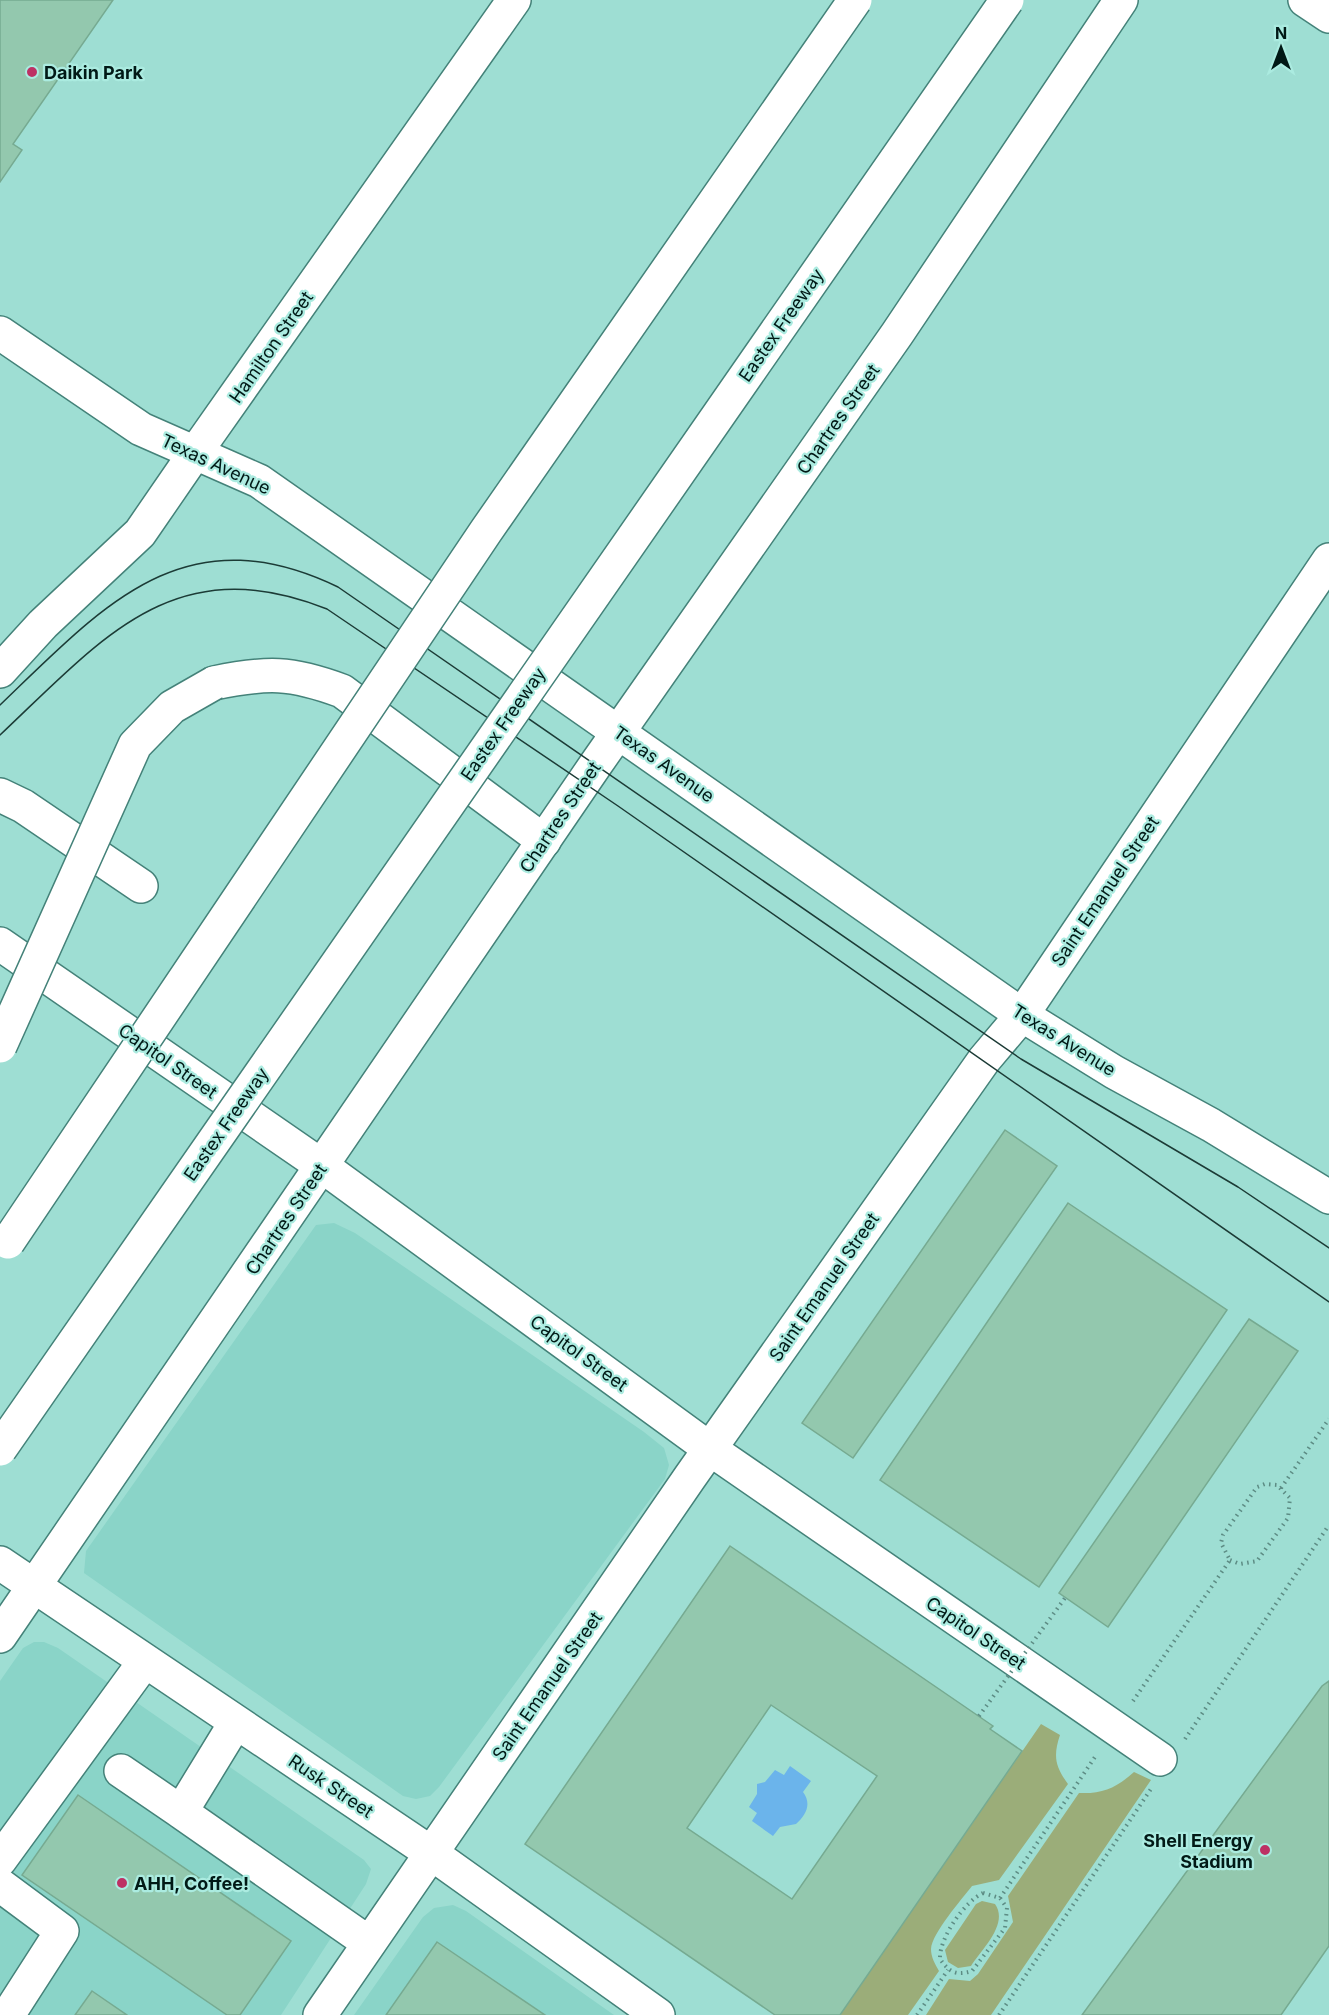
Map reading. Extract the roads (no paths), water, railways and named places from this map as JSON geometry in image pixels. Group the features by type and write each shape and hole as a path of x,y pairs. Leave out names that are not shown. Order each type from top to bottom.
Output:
{"main road":[{"name":"Hamilton Street","path":"0,671 43,624 140,533 514,0"},
{"path":"8,1242 486,531 855,0"},
{"name":"Eastex Freeway","path":"0,1449 1007,0"},
{"name":"Chartres Street","path":"0,1636 618,732 897,334 1121,0"},
{"path":"1305,0 1329,16"},
{"name":"Texas Avenue","path":"0,333 141,429 259,481 1022,1015 1329,1197"},
{"name":"Saint Emanuel Street","path":"320,2015 710,1449 984,1060 1022,1015 1329,560"},
{"path":"0,1046 135,745 172,706 214,683 274,675 306,678 342,691 544,841"},
{"path":"0,795 23,807 141,886"},
{"name":"Capitol Street","path":"0,944 322,1166 710,1449 1164,1762"},
{"name":"Rusk Street","path":"0,1563 431,1853 658,2015"},
{"path":"0,1860 145,1660"},
{"path":"181,1812 236,1722"},
{"path":"121,1771 369,1943"},
{"path":"0,1885 62,1931 8,2015"}],"water":[{"path":"790,1766 811,1781 803,1792 806,1796 807,1809 796,1824 780,1827 773,1836 752,1821 757,1813 749,1807 757,1794 757,1784 765,1782 775,1770 784,1775"}],"tram line":[{"path":"0,705 75,634 112,604 150,581 191,565 235,560 284,567 338,587 1021,1059 1238,1187 1329,1248"},
{"path":"0,735 73,666 108,637 144,613 183,597 226,589 273,593 327,609 618,806 1329,1302"}],"place":[{"name":"Daikin Park","path":"32,72"},
{"name":"Shell Energy Stadium","path":"1265,1850"},
{"name":"AHH, Coffee!","path":"122,1883"}]}
